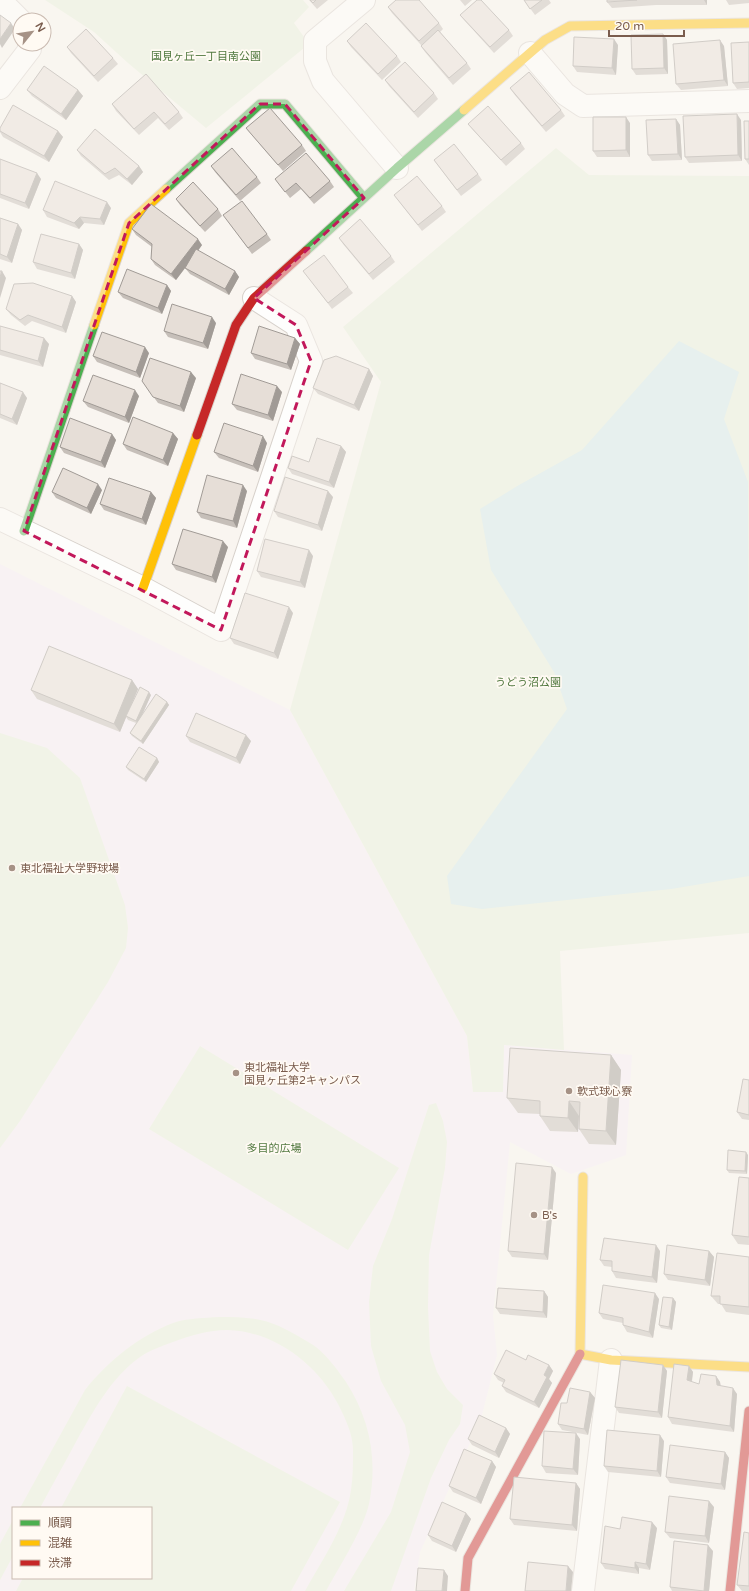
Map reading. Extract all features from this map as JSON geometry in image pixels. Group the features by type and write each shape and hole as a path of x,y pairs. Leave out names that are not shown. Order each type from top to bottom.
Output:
{"street":[{"path":"0,0 12,12"},
{"path":"364,0 315,41 315,61 323,81 397,168"},
{"path":"143,588 236,325 254,298 397,168 545,40 570,26 749,23"},
{"path":"0,88 28,52"},
{"path":"530,53 565,94 583,106 749,101"},
{"path":"24,530 129,223 260,104 285,104 364,198"},
{"path":"0,519 143,588 221,630 311,361 296,325 254,298"},
{"path":"465,1591 468,1558 580,1354 583,1177"},
{"path":"580,1354 611,1360 749,1367"},
{"path":"583,1591 611,1360"},
{"path":"730,1591 749,1411"}],"highlighted area":[{"path":"260,104 285,104 364,198 254,298 296,325 311,361 221,630 24,531 129,223"}],"shaded area":[{"name":"東北福祉大学 国見ヶ丘第2キャンパス","path":"0,564 290,710 467,1036 473,1092 504,1045 632,1055 626,1155 571,1174 510,1142 493,1316 497,1355 481,1419 420,1552 414,1591 0,1591"}],"green space":[{"name":"国見ヶ丘一丁目南公園","path":"45,0 303,0 309,7 294,23 309,44 206,128 128,63 94,32"},
{"name":"うどう沼公園","path":"556,148 589,175 749,176 749,933 560,951 564,1050 504,1045 503,1092 473,1092 467,1036 290,710 381,382 343,327"},
{"path":"0,733 47,748 80,778 125,905 128,928 126,948 108,982 20,1121 0,1148"},
{"name":"多目的広場","path":"200,1046 399,1168 348,1250 149,1129"},
{"path":"436,1103 443,1121 447,1142 445,1168 429,1255 428,1307 430,1351 437,1372 447,1389 463,1405 460,1424 449,1440 431,1478 391,1591 344,1591 391,1512 410,1452 405,1425 381,1381 371,1346 369,1302 373,1266 392,1219 429,1105"},
{"path":"196,1318 245,1318 265,1321 298,1336 320,1351 336,1368 346,1382 361,1410 370,1440 372,1456 372,1488 369,1504 362,1525 326,1591 305,1591 339,1530 344,1517 353,1475 352,1438 346,1420 338,1404 329,1389 318,1376 306,1363 292,1352 261,1336 227,1330 200,1333 152,1350 140,1357 120,1375 104,1395 83,1429 41,1507 21,1507 85,1390 94,1379 114,1359 136,1342 160,1328 173,1323"},
{"path":"127,1386 340,1502 291,1591 16,1591 22,1579 152,1579 152,1507 62,1507"},
{"path":"12,1522 12,1558 0,1580 0,1544"}],"water":[{"path":"679,341 739,372 724,419 748,482 749,876 671,889 482,909 451,904 447,876 567,709 554,672 491,570 480,509 519,485 582,450"}],"building":[{"path":"396,0 419,0 439,23 419,41 388,7"},
{"path":"477,0 481,0 509,30 490,47 460,15"},
{"path":"524,0 542,0 530,9"},
{"path":"607,0 637,0 607,2"},
{"path":"0,15 11,23 0,39"},
{"path":"366,23 397,56 378,74 347,41"},
{"path":"86,29 113,58 94,76 67,47"},
{"path":"438,30 467,63 449,78 421,46"},
{"path":"663,34 664,68 632,69 631,35"},
{"path":"574,37 614,39 612,68 573,66"},
{"path":"720,40 724,80 676,84 673,44"},
{"path":"749,42 749,82 733,83 731,43"},
{"path":"405,62 434,93 414,112 385,80"},
{"path":"44,66 78,90 61,114 27,90"},
{"path":"529,72 561,110 542,126 510,88"},
{"path":"146,74 179,112 165,124 154,112 134,129 112,104"},
{"path":"13,105 58,131 44,156 0,131 0,128"},
{"path":"488,106 521,143 501,160 468,124"},
{"path":"270,108 302,145 278,165 246,128"},
{"path":"737,114 738,155 685,157 683,116"},
{"path":"593,117 626,117 626,150 593,151"},
{"path":"676,119 678,154 648,155 646,120"},
{"path":"744,121 749,121 749,159 745,159"},
{"path":"95,129 139,166 127,179 115,168 105,174 77,150"},
{"path":"454,144 478,174 457,190 434,160"},
{"path":"232,148 257,177 236,195 211,166"},
{"path":"306,153 330,181 310,198 296,183 285,192 275,179"},
{"path":"0,159 37,173 25,203 0,194"},
{"path":"417,176 442,206 418,225 394,195"},
{"path":"55,181 107,202 100,219 80,217 74,223 43,210"},
{"path":"193,182 218,209 200,226 176,199"},
{"path":"242,201 267,234 248,248 223,215"},
{"path":"151,204 198,239 171,274 151,259 152,244 132,229"},
{"path":"0,218 18,224 7,257 0,254"},
{"path":"360,219 391,256 369,274 339,238"},
{"path":"41,234 79,244 71,273 33,262"},
{"path":"196,249 235,271 225,289 185,268"},
{"path":"324,255 348,287 328,303 303,271"},
{"path":"127,269 167,285 158,308 118,292"},
{"path":"33,283 72,296 62,327 28,315 20,320 6,309 14,284"},
{"path":"172,304 212,317 203,343 164,331"},
{"path":"0,326 44,338 38,361 0,350"},
{"path":"259,326 295,338 287,364 251,353"},
{"path":"102,332 145,347 136,372 93,356"},
{"path":"336,356 369,369 354,405 313,388 324,360"},
{"path":"150,358 191,372 180,406 153,397 142,381"},
{"path":"241,374 277,386 268,415 232,404"},
{"path":"93,375 135,390 125,417 83,401"},
{"path":"0,383 23,392 12,419 0,414"},
{"path":"133,417 173,433 163,460 123,444"},
{"path":"70,418 112,434 101,462 60,447"},
{"path":"224,423 263,436 253,466 214,452"},
{"path":"317,438 341,446 329,482 288,468 292,456 309,462"},
{"path":"63,468 98,484 87,508 52,492"},
{"path":"207,475 243,485 233,521 197,512"},
{"path":"285,477 328,491 318,525 274,511"},
{"path":"109,478 151,492 142,519 100,504"},
{"path":"183,529 223,541 212,577 172,564"},
{"path":"265,539 309,550 300,582 257,571"},
{"path":"245,593 289,607 274,653 230,638"},
{"path":"49,646 132,680 114,724 31,690"},
{"path":"140,687 149,692 136,721 126,716"},
{"path":"156,694 167,702 141,741 130,733"},
{"path":"196,713 246,735 236,758 186,736"},
{"path":"139,747 157,758 144,779 126,767"},
{"name":"軟式球心寮","path":"510,1048 611,1055 606,1131 579,1129 580,1102 569,1101 568,1118 540,1116 540,1101 507,1098"},
{"path":"743,1079 749,1080 749,1115 737,1112"},
{"path":"728,1150 746,1152 745,1171 727,1170"},
{"name":"B's","path":"516,1163 552,1167 544,1254 508,1251"},
{"path":"739,1177 749,1178 749,1237 732,1235"},
{"path":"604,1238 656,1245 652,1277 612,1271 612,1261 600,1260"},
{"path":"667,1245 709,1251 705,1280 664,1274"},
{"path":"717,1253 749,1257 749,1307 720,1304 720,1296 711,1296"},
{"path":"603,1285 655,1293 649,1332 623,1325 623,1318 599,1313"},
{"path":"498,1288 544,1291 543,1312 496,1308"},
{"path":"663,1297 673,1298 669,1327 659,1325"},
{"path":"506,1350 526,1360 528,1355 549,1365 544,1375 547,1377 534,1402 502,1386 505,1380 494,1374"},
{"path":"621,1360 663,1365 658,1412 615,1407"},
{"path":"674,1364 689,1366 687,1380 699,1384 701,1374 716,1376 717,1385 733,1388 730,1426 668,1417"},
{"path":"570,1388 590,1392 584,1429 558,1424 561,1403 567,1403"},
{"path":"479,1415 506,1428 495,1452 468,1439"},
{"path":"607,1430 660,1435 657,1471 604,1466"},
{"path":"544,1431 576,1433 573,1469 542,1466"},
{"path":"670,1445 725,1452 721,1484 666,1477"},
{"path":"464,1449 492,1461 476,1498 449,1486"},
{"path":"514,1477 576,1483 572,1525 510,1519"},
{"path":"669,1496 709,1501 705,1536 665,1532"},
{"path":"442,1502 466,1513 452,1546 428,1535"},
{"path":"622,1517 652,1522 646,1564 635,1562 635,1568 601,1563 605,1526 620,1529"},
{"path":"744,1532 749,1533 749,1586 737,1585"},
{"path":"674,1541 708,1545 704,1591 670,1587"},
{"path":"528,1562 568,1566 566,1591 525,1591"},
{"path":"418,1568 444,1570 442,1591 416,1591"}],"traffic: fast":[{"path":"166,189 260,104 285,104 364,198"},
{"path":"306,251 397,168 464,110"},
{"path":"24,531 94,325"}],"traffic: slow":[{"path":"464,110 545,40 570,26 749,23"},
{"path":"94,325 129,223 166,189"},
{"path":"143,588 197,435"},
{"path":"583,1177 580,1354 611,1360 749,1367"}],"traffic: jam":[{"path":"197,435 236,325 254,298 306,251"},
{"path":"465,1591 468,1558 580,1354"},
{"path":"730,1591 749,1411"}],"place":[{"name":"東北福祉大学野球場","path":"12,868"},
{"name":"東北福祉大学 国見ヶ丘第2キャンパス","path":"236,1073"},
{"name":"軟式球心寮","path":"569,1091"},
{"name":"B's","path":"534,1215"}]}
